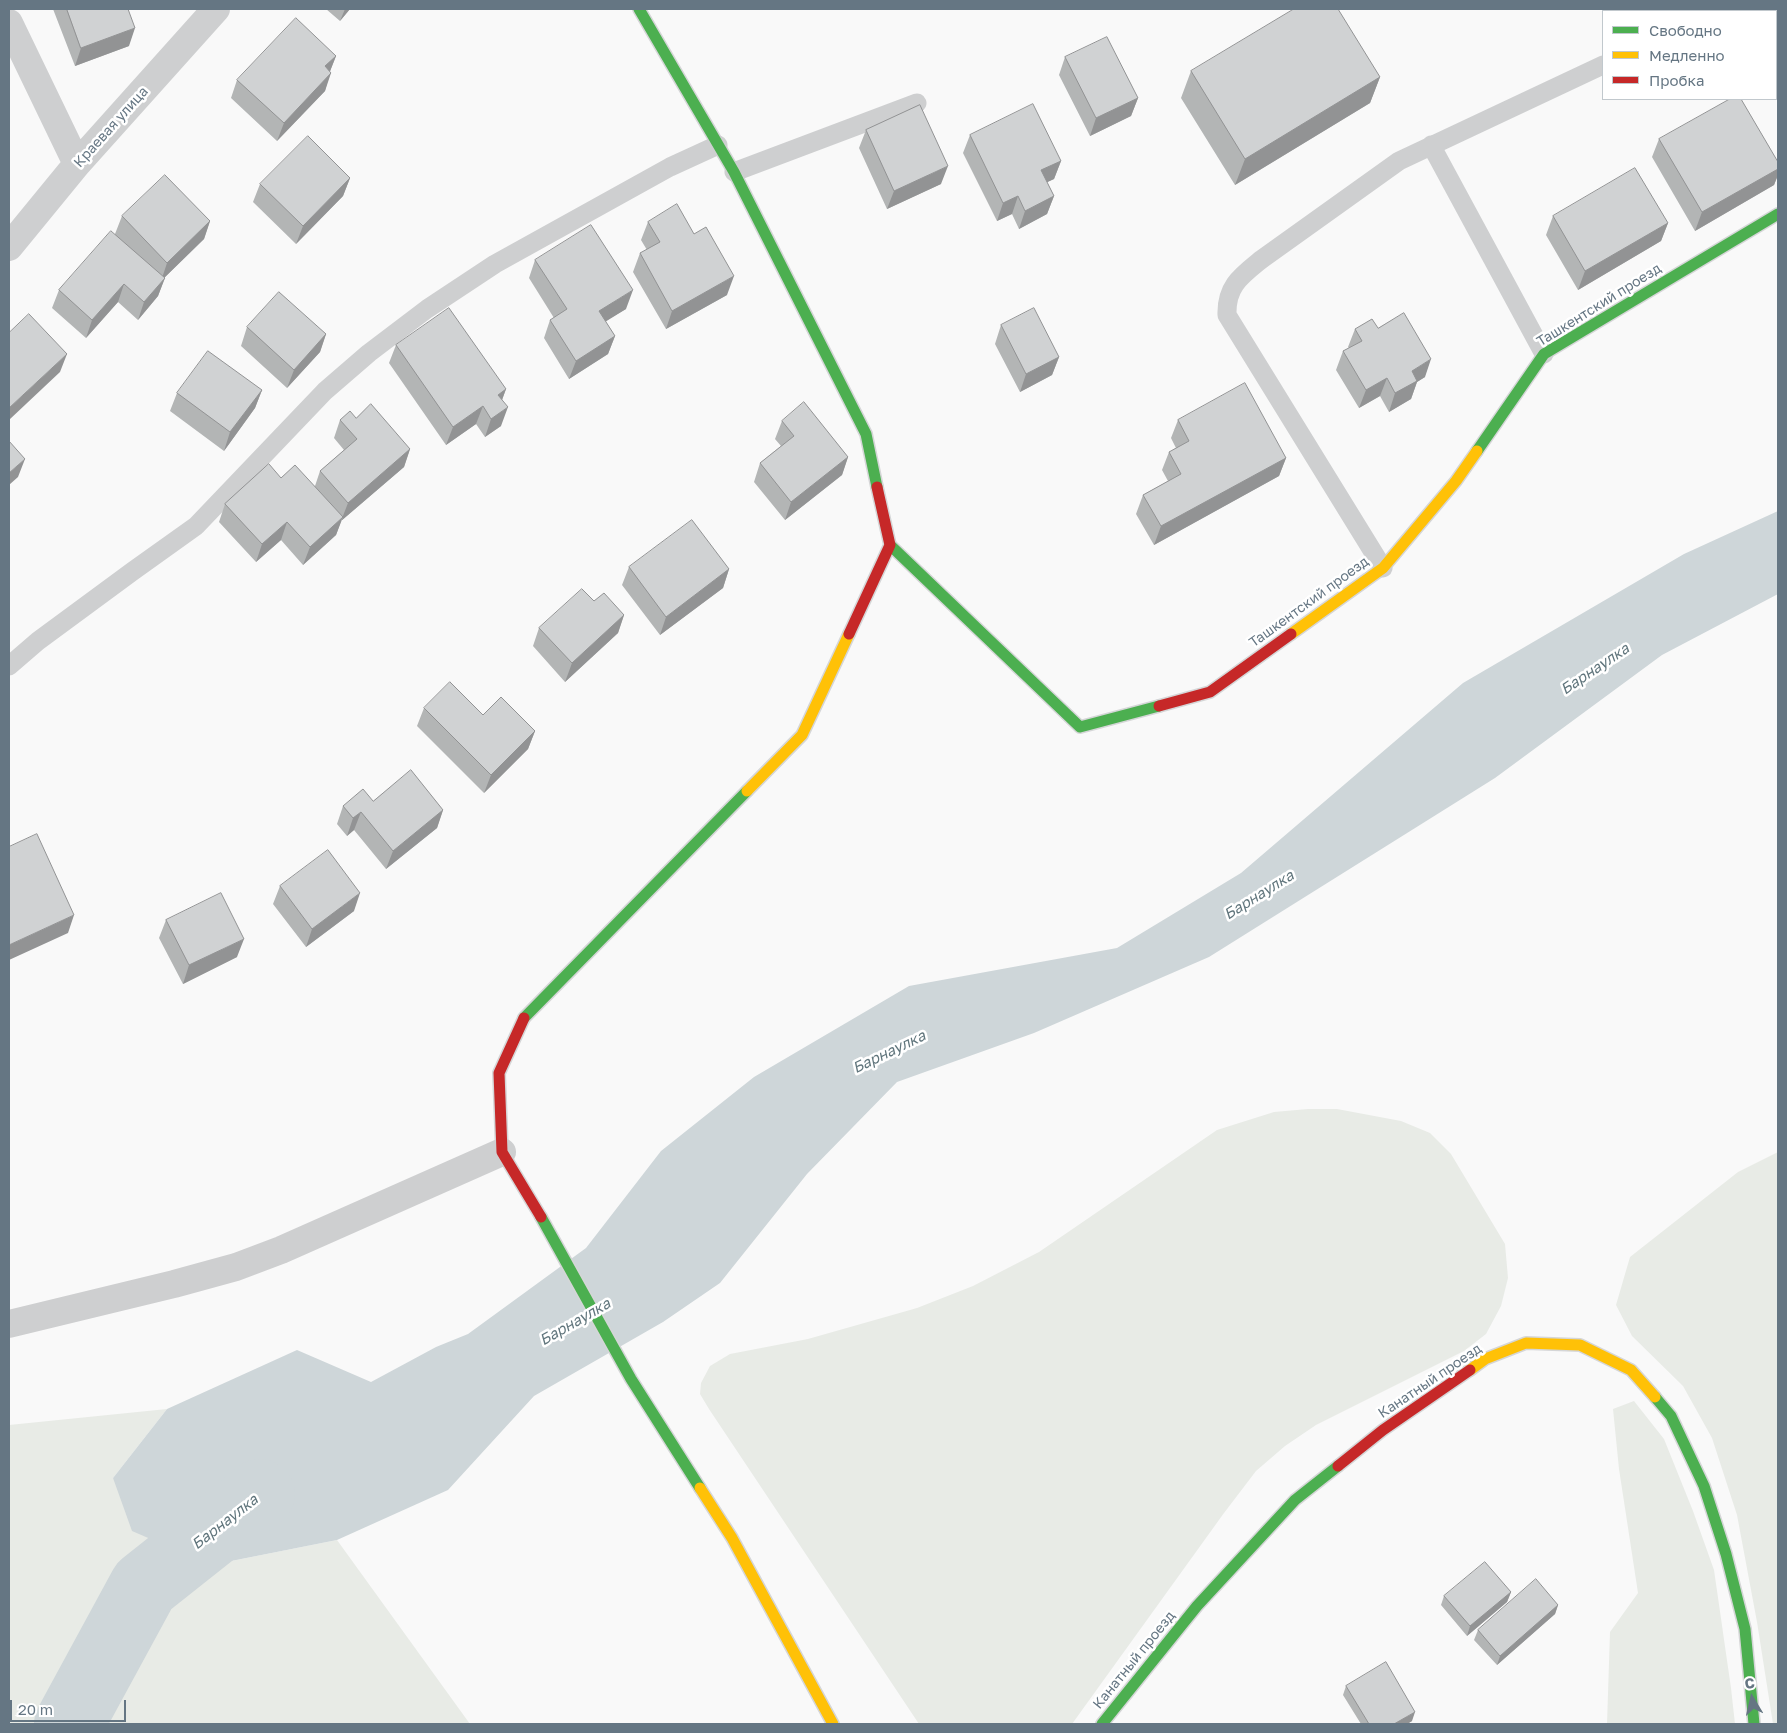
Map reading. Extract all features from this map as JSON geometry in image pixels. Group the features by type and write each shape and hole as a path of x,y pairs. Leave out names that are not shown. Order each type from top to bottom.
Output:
{"street":[{"name":"Краевая улица","path":"9,247 77,164 216,9"},
{"path":"639,9 734,172 866,434 890,546 802,736 524,1018 499,1073 502,1152 631,1379 732,1538 832,1724"},
{"path":"9,23 77,164"},
{"name":"Ташкентский проезд","path":"890,546 1080,727 1210,692 1383,568 1456,481 1544,354 1778,214"},
{"path":"9,1324 236,1267 281,1250 502,1152"},
{"name":"Канатный проезд","path":"1102,1724 1197,1606 1295,1500 1383,1430 1484,1359 1526,1343 1580,1345 1631,1370 1671,1416 1704,1486 1726,1554 1745,1629 1754,1724"}],"lane":[{"path":"1383,568 1227,315 1226,301 1232,288 1243,275 1262,259 1399,161 1602,65"},
{"path":"734,172 918,103"},
{"path":"9,666 54,629 196,526 326,391 369,353 426,309 503,260 670,167 718,145"},
{"path":"1430,145 1544,354"}],"shaded area":[{"path":"1337,1109 1401,1121 1430,1133 1451,1154 1505,1244 1508,1278 1501,1306 1486,1334 1464,1351 1316,1425 1285,1446 1256,1471 1072,1724 919,1724 700,1394 701,1383 710,1366 730,1354 808,1339 917,1308 973,1286 1039,1252 1217,1130 1274,1112"},
{"path":"1778,1152 1778,1724 1773,1724 1757,1622 1737,1515 1712,1438 1683,1386 1632,1336 1616,1305 1630,1257 1738,1172"},
{"path":"1634,1401 1664,1439 1714,1570 1735,1724 1607,1724 1610,1632 1638,1593 1619,1469 1613,1409"},
{"path":"167,1409 113,1478 211,1565 337,1540 470,1724 9,1724 9,1425"}],"water":[{"path":"1778,511 1778,594 1662,655 1495,778 1209,957 1034,1033 897,1082 807,1174 720,1283 663,1322 534,1396 448,1490 337,1540 211,1565 132,1531 113,1478 167,1409 297,1350 371,1382 436,1347 468,1334 586,1248 661,1151 754,1077 909,986 1117,948 1241,873 1463,683 1684,554"}],"building":[{"path":"67,9 128,9 135,28 81,48"},
{"path":"1294,9 1338,9 1380,77 1245,159 1191,71"},
{"path":"296,18 336,56 325,66 331,73 284,123 237,80"},
{"path":"1107,37 1138,98 1096,118 1065,57"},
{"path":"1728,100 1742,100 1778,162 1778,169 1702,212 1659,139"},
{"path":"1033,104 1061,161 1041,170 1054,196 1025,211 1018,196 1003,203 970,135"},
{"path":"920,105 948,166 894,191 866,130"},
{"path":"308,136 350,178 303,226 260,184"},
{"path":"1635,168 1668,223 1585,271 1553,216"},
{"path":"165,175 210,221 167,263 122,216"},
{"path":"677,204 694,234 706,227 734,276 672,311 640,253 660,242 648,222"},
{"path":"591,225 633,290 599,311 615,336 576,361 550,320 567,309 535,260"},
{"path":"111,231 165,278 144,302 124,284 92,320 59,290"},
{"path":"279,292 326,334 294,370 247,327"},
{"path":"449,308 506,389 498,395 508,407 491,419 483,406 453,427 396,345"},
{"path":"1034,308 1059,357 1026,374 1001,325"},
{"path":"1404,313 1431,359 1412,371 1417,381 1395,393 1387,378 1366,390 1343,351 1362,341 1355,329 1372,319 1378,328"},
{"path":"29,314 67,354 9,408 9,333"},
{"path":"208,351 262,390 230,432 177,393"},
{"path":"1245,383 1286,458 1161,526 1143,495 1181,474 1169,452 1189,441 1178,420"},
{"path":"804,402 848,457 791,502 760,463 794,436 782,421"},
{"path":"371,404 410,449 348,503 320,471 357,439 340,420 350,411 356,418"},
{"path":"9,441 25,459 9,473"},
{"path":"269,464 281,478 295,465 343,517 310,547 287,522 262,544 225,504"},
{"path":"692,520 729,569 666,617 629,567"},
{"path":"582,589 594,601 604,593 624,615 572,663 539,628"},
{"path":"450,682 483,715 501,697 535,731 491,775 424,708"},
{"path":"411,770 443,810 393,851 361,812 353,818 343,806 363,789 373,801"},
{"path":"37,834 74,915 9,945 9,847"},
{"path":"328,850 360,893 312,929 280,886"},
{"path":"221,893 244,939 189,965 166,920"},
{"path":"1485,1562 1511,1592 1470,1626 1444,1596"},
{"path":"1536,1579 1558,1605 1500,1656 1478,1630"},
{"path":"1386,1662 1415,1712 1394,1724 1369,1724 1346,1686"}],"waterway":[{"name":"Барнаулка","path":"69,1724 144,1586 260,1494"}],"traffic: fast":[{"path":"639,9 734,172 866,434 877,487"},
{"path":"1477,451 1544,354 1778,214"},
{"path":"890,545 1080,727 1159,706"},
{"path":"524,1018 747,791"},
{"path":"541,1217 631,1379 700,1488"},
{"path":"1655,1397 1671,1416 1704,1486 1726,1554 1745,1629 1754,1724"},
{"path":"1102,1724 1197,1606 1295,1500 1338,1466"}],"traffic: slow":[{"path":"1291,634 1383,568 1456,481 1477,451"},
{"path":"747,791 802,735 849,634"},
{"path":"1470,1370 1485,1359 1526,1343 1580,1345 1631,1370 1655,1397"},
{"path":"700,1488 732,1538 833,1724"}],"traffic: jam":[{"path":"849,634 890,545 877,487"},
{"path":"1159,706 1210,692 1291,634"},
{"path":"524,1018 499,1073 502,1152 541,1217"},
{"path":"1338,1466 1383,1430 1470,1370"}]}
